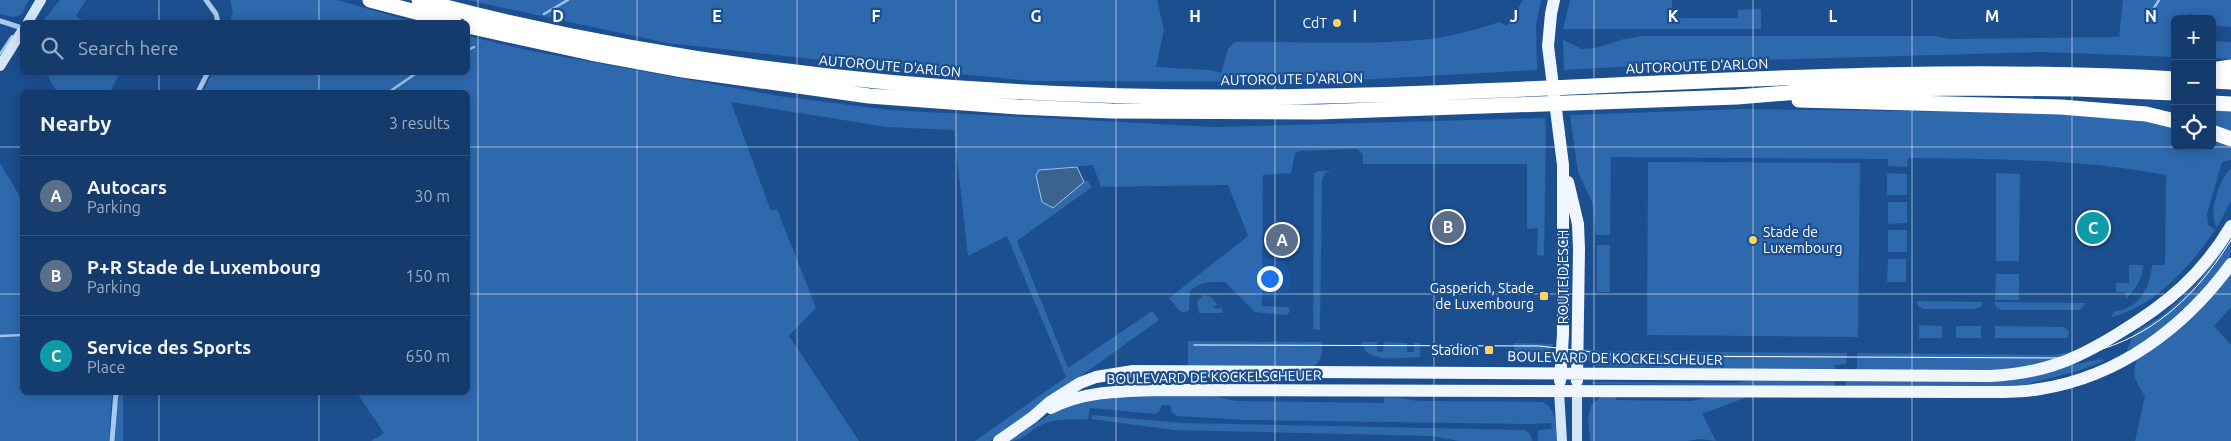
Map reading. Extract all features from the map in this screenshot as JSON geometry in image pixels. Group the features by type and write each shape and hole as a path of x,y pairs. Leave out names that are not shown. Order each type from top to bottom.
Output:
{"highway":[{"path":"370,0 446,20"},
{"name":"AUTOROUTE D'ARLON","path":"419,0 584,38 734,64 884,83 1033,94 1327,96 1771,79 2015,75 2171,79"},
{"path":"470,26 591,53 683,70 869,96 1018,107 1245,113 1737,97 1824,90 1963,88 2076,89 2171,93"},
{"path":"2015,75 2054,66 2171,70"},
{"path":"2216,69 2231,67"},
{"path":"2216,70 2231,72"},
{"path":"2216,81 2231,82"},
{"path":"1963,88 2036,94 2171,100"},
{"path":"2216,95 2231,96"},
{"path":"1737,97 1825,102 2061,107 2146,114 2171,120"},
{"path":"2216,103 2231,104"},
{"path":"2216,133 2231,139"}],"main road":[{"path":"29,20 41,0"},
{"name":"ROUTE D'ESCH","path":"1554,0 1549,30 1550,64 1560,127 1563,165 1563,334 1560,391"},
{"path":"0,66 20,33"},
{"name":"ROUTE D'ESCH","path":"1563,165 1578,224 1576,391"},
{"name":"BOULEVARD DE KOCKELSCHEUER","path":"1033,417 1050,402 1080,384 1096,377 1133,371 1990,376 2029,372 2055,365 2086,352 2161,306 2180,291 2208,262 2231,226"},
{"name":"BOULEVARD DE KOCKELSCHEUER","path":"1033,417 1075,398 1126,391 1975,392 2041,389 2082,379 2114,366 2152,343 2170,330 2206,297 2231,264"},
{"path":"1560,391 1562,441"},
{"path":"1576,391 1577,441"},
{"path":"999,441 1033,417"}],"street":[{"path":"206,0 216,14 218,20"},
{"path":"0,22 20,29"},
{"path":"199,90 206,75"},
{"path":"112,441 116,395"}],"shaded area":[{"path":"0,0 29,0 21,15 13,17 0,14"},
{"path":"60,0 86,0 76,16 82,20 44,20"},
{"path":"230,0 337,0 407,20 231,20 233,12"},
{"path":"467,0 1157,0 1164,30 1156,67 1209,70 1221,73 1228,49 1235,42 1357,43 1430,39 1474,30 1500,22 1507,26 1523,0 1541,0 1536,26 1537,70 1322,82 1031,81 667,43"},
{"path":"1570,0 1672,0 1672,18 1738,18 1738,10 1761,9 1761,29 1563,29"},
{"path":"2123,0 2231,0 2231,27 2216,25 2216,15 2191,15 2190,13 2188,15 2171,15 2171,57 2041,52 1727,61 1564,70 1563,40 1582,49 1596,48 1624,39 1643,36 1933,36 1952,39 2119,37"},
{"path":"470,36 531,51 779,96 889,110 1215,127 1545,118 1544,256 1537,255 1538,228 1527,229 1527,164 1363,164 1363,154 1357,149 1300,151 1295,153 1291,173 1263,175 1262,306 1287,307 1290,309 1289,313 1286,315 1255,312 1225,282 1210,282 1190,291 1189,310 1184,313 1169,298 1248,236 1228,185 1101,187 1093,165 1039,170 1053,208 1087,180 1092,187 1017,241 1068,368 1152,311 1159,320 990,441 975,441 1066,377 1007,236 968,256 954,130 887,127 731,102 771,211 777,209 816,308 789,336 859,441 371,441 384,433 358,395 470,395 470,90 204,90 211,75 470,75"},
{"path":"2216,41 2231,42 2231,59 2216,58"},
{"path":"47,75 118,76 111,90 56,90"},
{"path":"1741,109 2058,113 2138,120 2171,126 2171,150 2216,150 2216,140 2231,146 2231,160 2222,162 2207,214 2208,225 2215,230 2207,242 2166,287 2142,304 2111,318 2114,312 2134,304 2143,295 2150,277 2152,265 2165,265 2166,175 2070,163 2005,160 1908,158 1907,167 1888,166 1888,159 1611,157 1610,235 1596,235 1592,201 1578,172 1570,115"},
{"path":"2216,109 2231,111 2231,132 2216,127"},
{"name":"Stade de Luxembourg","path":"1648,162 1860,163 1858,337 1647,335"},
{"path":"0,163 20,197 20,395 112,395 109,441 0,441"},
{"path":"1077,167 1084,182 1053,208 1042,202 1036,175 1039,170"},
{"path":"2231,168 2231,201 2217,227 2213,214 2216,197 2223,180"},
{"path":"1317,171 1331,171 1325,173 1322,180 1320,330 1313,329 1314,174"},
{"path":"1887,173 1907,174 1907,195 1887,195"},
{"path":"1996,173 2020,174 2019,261 1996,261"},
{"path":"1888,202 1907,202 1907,223 1888,224"},
{"path":"1888,230 1907,230 1907,252 1888,252"},
{"path":"2231,235 2230,258 2212,284 2184,312 2154,336 2127,350 2134,333 2163,315 2196,284"},
{"path":"1597,245 1610,245 1610,292 1597,292"},
{"path":"1888,259 1906,259 1906,282 1887,282"},
{"path":"2129,265 2143,265 2138,284 2126,299 2125,292 2116,292 2116,283 2129,283"},
{"path":"2231,272 2231,307 2214,326 2231,345 2231,441 2135,441 2145,396 2139,387 2134,373 2138,358"},
{"path":"1996,274 2019,274 2019,300 1995,300"},
{"path":"1204,295 1211,297 1217,304 1214,307 1217,309 1221,307 1223,313 1199,313 1197,302"},
{"path":"1917,301 1983,302 1981,307 1975,309 1923,309 1918,306"},
{"path":"1994,302 2086,303 2080,310 2001,310 1997,308"},
{"path":"1919,325 1942,326 1942,338 1919,338"},
{"path":"1956,326 1981,326 1981,338 1956,338"},
{"path":"1995,326 2064,327 2069,331 2067,338 1995,338"},
{"path":"2097,338 2096,341 2072,355 2017,370 1857,371 1857,353 2051,355 2082,348"},
{"path":"1188,341 1322,342 1322,353 1318,362 1312,367 1188,367"},
{"path":"1362,342 1377,342 1377,351 1383,352 1384,342 1407,343 1407,352 1414,352 1414,343 1420,343 1420,357 1377,357 1365,349"},
{"path":"1514,343 1553,344 1542,355 1514,357"},
{"path":"1583,349 1604,351 1847,353 1846,364 1835,365 1835,372 1669,370 1647,367 1599,366 1587,360"},
{"path":"2102,359 2104,361 2078,371 2019,386 1846,387 1846,380 2066,366"},
{"path":"1755,380 1835,380 1835,387 1592,384 1592,382 1734,383"},
{"path":"118,395 123,395 123,441 115,441"},
{"path":"1616,395 1616,400 1692,401 1708,397 1747,397 1702,414 1716,441 1699,439 1688,441 1590,441 1588,418 1591,405 1602,396"},
{"path":"1213,396 1236,401 1384,403 1384,397 1418,401 1543,402 1548,405 1553,414 1557,441 1538,441 1538,432 1540,430 1552,429 1551,423 1246,420 1177,416 1172,412 1170,405 1162,405 1156,414 1090,408 1088,419 1058,420 1046,423 1022,438 1009,441 1064,405 1100,397"},
{"path":"1092,415 1181,423 1525,430 1530,434 1532,441 1459,441 1431,436 1174,430 1091,419"}],"waterway":[{"path":"544,14 568,0"},
{"path":"2149,16 2159,0"},
{"path":"0,54 12,36"},
{"path":"470,49 474,47"},
{"path":"392,90 414,75"},
{"path":"0,336 20,335"}],"tram line":[{"path":"1194,345 1539,346 1628,356 2058,358 2086,353 2113,345 2137,335 2159,321 2198,285 2231,240"}],"place":[{"name":"CdT","path":"1337,23"},
{"name":"P+R Stade de Luxembourg","path":"1448,227"},
{"name":"Service des Sports","path":"2093,228"},
{"name":"Autocars","path":"1282,240"},
{"name":"Stade de Luxembourg","path":"1753,240"},
{"name":"Gasperich, Stade de Luxembourg","path":"1544,296"},
{"name":"Stadion","path":"1489,350"}]}
